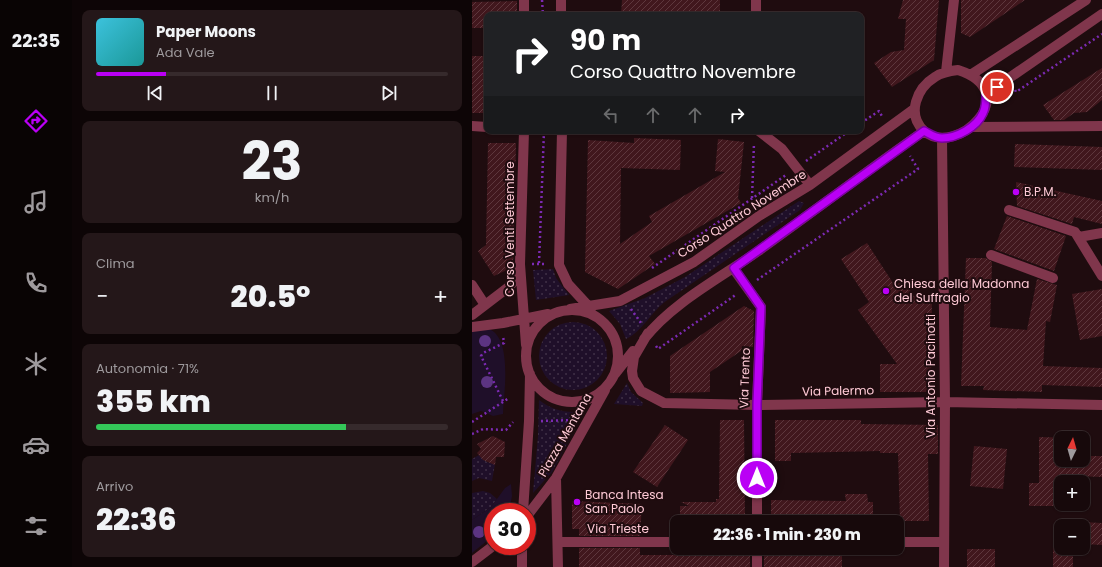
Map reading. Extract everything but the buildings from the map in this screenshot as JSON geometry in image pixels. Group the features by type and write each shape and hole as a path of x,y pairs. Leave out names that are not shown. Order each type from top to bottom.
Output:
{"street":[{"path":"524,0 524,12"},
{"path":"561,0 561,12"},
{"path":"756,0 756,12"},
{"path":"946,72 954,0"},
{"path":"972,74 1086,0"},
{"path":"986,94 1102,14"},
{"path":"972,127 983,113 986,94 983,84 972,74 958,70 946,72 936,76 923,86 917,97 914,109 918,122 924,131 932,136 942,138 955,135 972,127 1102,126"},
{"name":"Corso Quattro Novembre","path":"570,309 620,301 659,282 694,262 759,216 810,185 914,109"},
{"path":"472,126 484,126"},
{"path":"556,312 544,319 534,329 530,338 526,351 527,365 530,374 534,382 544,392 552,397 566,401 579,401 591,398 608,385 648,333 703,288 734,268 924,131"},
{"name":"Corso Venti Settembre","path":"524,134 520,268 526,351"},
{"path":"562,134 559,265 568,284 613,333 618,345 618,362 615,374"},
{"path":"756,135 782,149 810,185"},
{"name":"Via Antonio Pacinotti","path":"942,138 945,402 944,567"},
{"path":"1009,210 1075,232 1102,276"},
{"path":"1079,237 1102,233"},
{"path":"991,255 1053,278"},
{"path":"472,315 512,284 516,273 520,268"},
{"name":"Via Trento","path":"734,268 761,307 757,404 757,515"},
{"path":"472,285 485,305"},
{"path":"472,327 524,319 570,309 588,312 605,323"},
{"name":"Via Palermo","path":"648,333 634,357 632,371 636,384 644,394 664,403 757,404 945,402 1102,405"},
{"name":"Piazza Mentana","path":"524,503 529,421 530,374"},
{"name":"Piazza Mentana","path":"536,504 556,478 608,385"},
{"path":"556,478 558,567"},
{"name":"Via Trieste","path":"558,542 670,542"},
{"path":"904,542 944,542"},
{"path":"472,562 484,553"},
{"path":"522,555 522,567"},
{"path":"757,555 757,567"}],"path":[{"path":"542,0 543,12"},
{"path":"539,263 544,134"},
{"path":"650,269 846,134"},
{"path":"752,198 756,135"},
{"path":"520,268 539,263 559,265"},
{"path":"503,334 504,343 483,353 481,356 503,401"},
{"path":"472,422 509,398"},
{"path":"539,421 578,420"},
{"path":"472,434 482,429 506,430 513,422"}],"shaded area":[{"path":"799,201 804,203 800,210 666,301 637,332 626,339 620,324 609,311 645,298 685,277"},
{"path":"553,269 556,278 569,295 536,300 533,270"},
{"path":"573,322 586,325 597,332 604,343 607,356 604,369 597,380 586,387 573,390 560,387 549,380 542,369 539,356 542,343 549,332 560,325"},
{"path":"472,328 491,330 498,336 502,345 505,368 503,414 493,416 481,411 472,414"},
{"path":"627,383 631,392 643,403 642,406 614,404"},
{"path":"539,400 554,409 572,412 584,411 552,472 533,493 538,436"},
{"path":"479,455 487,462 495,464 492,481 479,478 472,481 472,459"},
{"path":"511,484 511,503 494,503 505,488"},
{"path":"483,491 490,493 497,499 494,503 484,503 484,512 472,520 472,493"},
{"path":"484,512 484,543 472,553 472,520"}],"place":[{"name":"B.P.M.","path":"1016,192"},
{"name":"Chiesa della Madonna del Suffragio","path":"886,291"},
{"name":"Banca Intesa San Paolo","path":"577,502"}],"route":[{"path":"757,478 757,404 761,307 734,268 924,131 932,136 942,138 955,135 972,127 983,113 986,102 986,94 997,87"}]}
